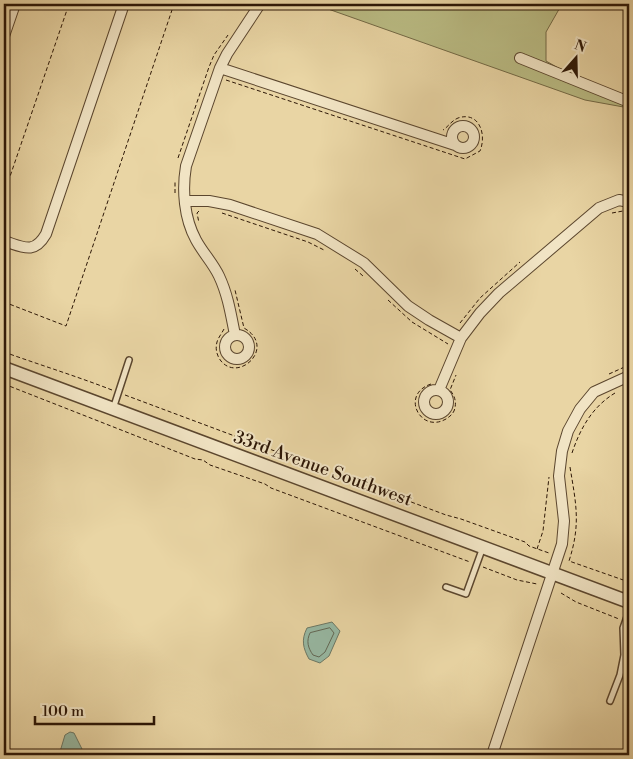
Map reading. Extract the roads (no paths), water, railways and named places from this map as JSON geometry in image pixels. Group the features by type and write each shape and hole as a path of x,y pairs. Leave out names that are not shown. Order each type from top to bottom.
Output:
{"street":[{"path":"4,36 15,4"},
{"path":"4,241 24,248 34,248 41,243 46,234 124,4"},
{"path":"234,335 228,299 219,276 196,239 180,199 186,166 220,68 227,54 263,7"},
{"path":"520,58 629,102"},
{"path":"220,68 455,145"},
{"path":"180,199 230,205 317,234 364,263 408,306 462,338"},
{"path":"435,387 462,338 480,313 498,294 599,208 619,200 626,206"},
{"name":"33rd Avenue Southwest","path":"4,368 629,602"},
{"path":"492,755 562,544 564,520 559,476 562,451 568,431 580,409 594,392 629,376"}],"lane":[{"path":"113,409 130,360"},
{"path":"446,587 466,594 483,547"},
{"path":"610,701 620,674 624,656 623,628 629,610"}],"water":[{"path":"332,622 340,631 329,656 320,663 309,659 304,644 307,628"},
{"path":"70,732 74,733 85,755 59,755 65,735"}]}
